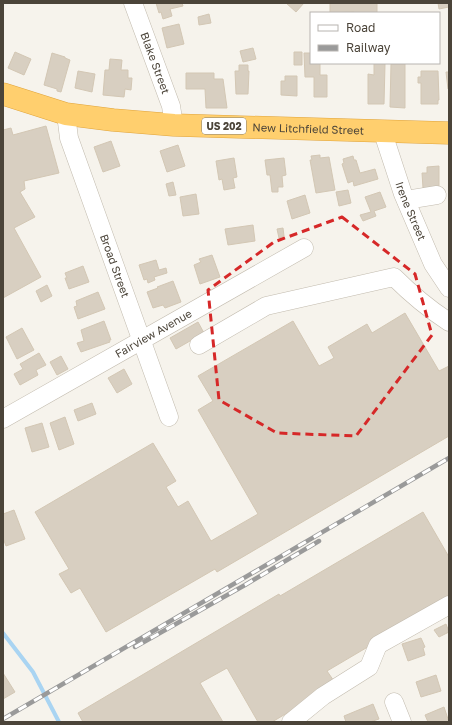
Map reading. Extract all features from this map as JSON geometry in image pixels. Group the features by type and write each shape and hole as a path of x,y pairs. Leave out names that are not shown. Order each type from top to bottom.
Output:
{"highway":[{"name":"New Litchfield Street","path":"3,94 66,114 113,120 174,124 449,133"}],"street":[{"name":"Blake Street","path":"133,3 171,106 174,124"},
{"name":"Broad Street","path":"66,114 69,138 169,417"},
{"name":"Irene Street","path":"382,130 406,200 433,264 449,288"},
{"path":"406,200 437,195"},
{"name":"Fairview Avenue","path":"3,419 304,248"},
{"path":"199,345 266,306 394,277 420,300 449,322"},
{"path":"291,722 323,696 369,667 378,645 449,605"},
{"path":"394,702 402,722"}],"highlighted area":[{"path":"342,217 415,274 432,335 356,436 277,433 219,400 208,290 274,242"}],"building":[{"path":"156,3 182,3 183,6 170,9 172,16 163,19 161,12 159,13"},
{"path":"286,3 304,3 296,12"},
{"path":"330,3 377,3 377,12 330,12"},
{"path":"438,3 449,3 449,7 439,9"},
{"path":"209,14 211,23 199,25 198,17"},
{"path":"179,24 184,44 167,48 162,28"},
{"path":"253,48 256,59 243,62 240,51"},
{"path":"15,52 31,59 24,75 8,68"},
{"path":"294,52 302,52 302,65 294,65"},
{"path":"52,53 70,60 61,92 57,91 57,89 44,85"},
{"path":"304,53 310,53 310,64 320,64 320,75 327,75 327,97 314,97 314,77 305,77"},
{"path":"110,59 122,60 121,70 128,70 128,78 132,78 131,90 125,89 124,97 103,95 105,70 109,70"},
{"path":"374,64 385,64 384,104 368,104 368,74 374,75"},
{"path":"391,64 405,64 405,108 390,107"},
{"path":"239,65 248,65 248,94 236,94 235,71 239,71"},
{"path":"78,71 95,74 92,92 75,88"},
{"path":"421,71 438,71 438,104 421,104 421,83 418,83 418,77 421,77"},
{"path":"446,72 449,72 449,89 448,89"},
{"path":"186,73 214,73 214,79 223,79 227,108 206,108 205,89 186,89"},
{"path":"285,76 297,76 297,96 281,95 281,81 285,81"},
{"path":"46,126 59,173 24,181 25,189 20,192 35,217 14,228 41,277 3,298 3,130 11,128 13,135"},
{"path":"111,141 120,166 103,172 94,147"},
{"path":"178,145 185,166 167,172 160,151"},
{"path":"320,155 320,158 329,157 335,190 316,193 310,160 312,160 311,156"},
{"path":"353,156 354,160 356,160 360,173 375,169 378,179 354,186 353,181 348,183 342,164 344,163 343,159"},
{"path":"234,158 237,177 233,178 235,188 224,190 222,179 219,180 216,161"},
{"path":"284,158 286,175 282,176 283,187 278,187 278,192 272,192 270,175 267,175 265,160"},
{"path":"439,166 439,188 423,188 422,173 427,173 427,167"},
{"path":"173,182 176,195 169,196 166,184"},
{"path":"348,190 351,203 339,206 336,192"},
{"path":"380,192 386,207 374,211 376,216 363,221 360,215 371,212 365,197"},
{"path":"196,194 199,214 183,216 180,197"},
{"path":"305,195 310,213 292,219 287,201"},
{"path":"253,225 255,241 228,245 225,229"},
{"path":"283,228 284,236 279,238 277,229"},
{"path":"212,255 220,277 200,284 194,265 201,262 199,259"},
{"path":"156,260 159,270 166,268 167,273 154,277 155,280 148,283 147,279 144,280 139,265"},
{"path":"83,266 89,282 69,289 65,278 67,278 65,273"},
{"path":"173,281 181,302 165,308 163,305 153,308 147,292"},
{"path":"47,285 52,296 41,302 36,291"},
{"path":"98,292 105,309 78,319 74,307 77,306 76,301"},
{"path":"405,313 439,371 449,366 449,436 217,572 215,569 106,632 80,588 71,593 59,574 69,569 35,512 153,443 176,481 166,487 178,507 188,501 211,541 258,514 198,410 213,401 198,376 293,321 319,366 334,358 328,347 367,324 372,333"},
{"path":"104,321 111,340 109,340 110,342 81,352 77,343 84,341 81,330"},
{"path":"198,322 204,333 176,349 170,338"},
{"path":"22,328 34,350 17,359 6,337"},
{"path":"39,353 46,365 36,370 38,375 20,385 14,374 23,369 20,364"},
{"path":"61,356 68,369 57,375 50,362"},
{"path":"124,369 132,384 117,393 108,378"},
{"path":"92,403 96,414 78,421 74,410"},
{"path":"65,417 74,444 59,450 50,423"},
{"path":"42,423 49,447 32,452 25,428"},
{"path":"14,510 25,539 6,546 3,538 3,514"},
{"path":"423,512 449,557 449,599 327,671 336,684 272,722 258,722 227,668 200,683 223,722 83,722 78,713 279,594 280,596"},
{"path":"446,624 449,632 439,637 434,630"},
{"path":"421,638 425,647 423,648 425,655 408,661 402,644"},
{"path":"3,673 15,692 3,699"},
{"path":"436,675 441,691 421,697 416,682"},
{"path":"373,704 379,719 370,722 346,722 344,716"},
{"path":"444,707 449,722 428,722 425,715"}],"waterway":[{"path":"3,633 33,672 59,722"}],"railway":[{"path":"3,719 449,458"},
{"path":"135,647 319,541"}]}
